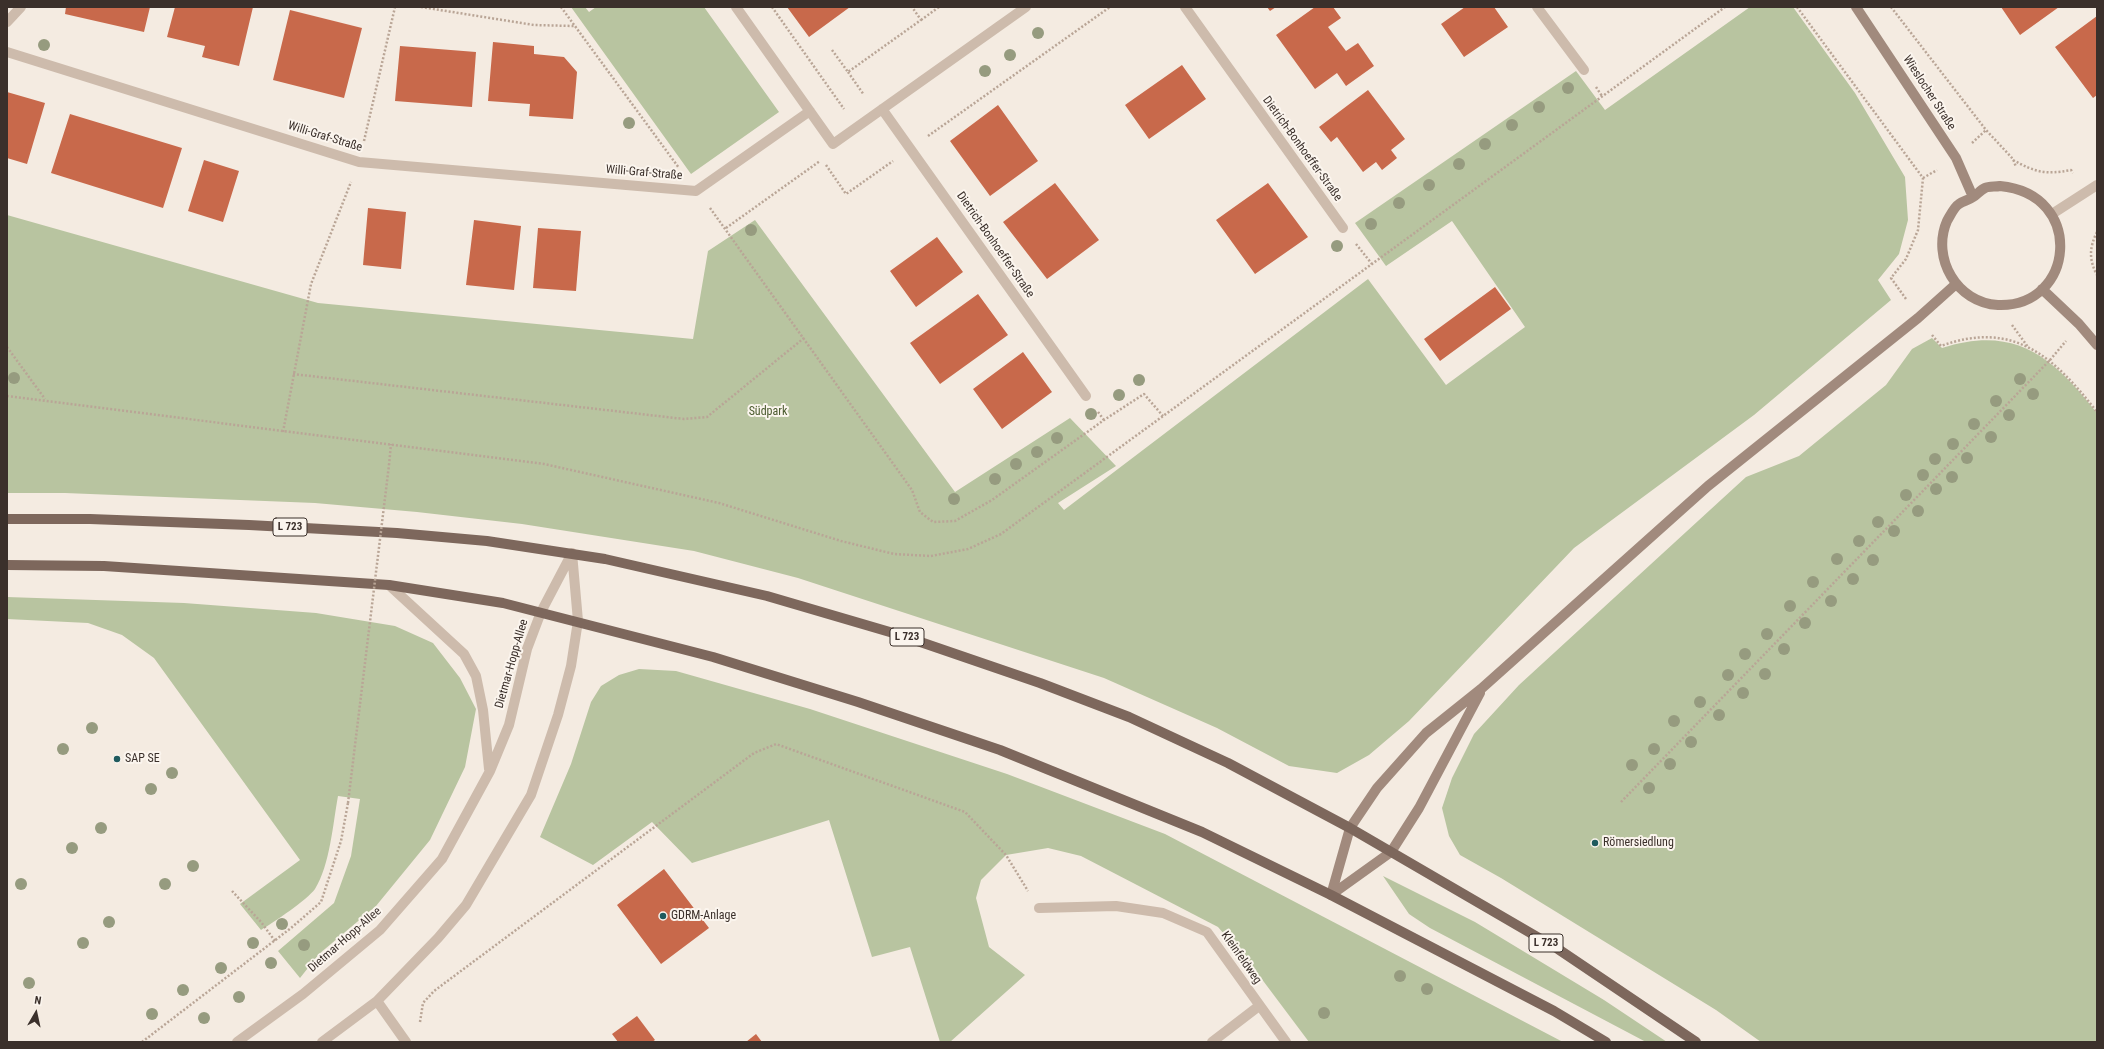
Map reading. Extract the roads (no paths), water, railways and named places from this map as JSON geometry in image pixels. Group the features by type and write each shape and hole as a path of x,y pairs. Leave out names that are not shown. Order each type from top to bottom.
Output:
{"main road":[{"name":"L 723","path":"7,519 90,519 249,525 396,533 487,541 572,553 767,596 900,635 1040,683 1129,717 1228,763 1350,828 1558,949 1696,1042"},
{"path":"7,565 104,566 389,585 482,598 578,621 713,657 858,702 1000,750 1202,832 1331,895 1554,1011 1606,1042"}],"street":[{"path":"7,22 21,7"},
{"path":"736,7 833,144 1026,7"},
{"name":"Dietrich-Bonhoeffer-Straße","path":"1185,7 1342,228"},
{"path":"1538,7 1584,70"},
{"name":"Wieslocher Straße","path":"1856,7 1956,158 1974,197"},
{"name":"Willi-Graf-Straße","path":"7,52 359,162 696,190 810,111"},
{"name":"Dietrich-Bonhoeffer-Straße","path":"879,111 1086,396"},
{"path":"2052,214 2089,192 2097,185"},
{"path":"2000,186 2015,188 2030,193 2042,202 2052,214 2058,226 2060,254 2051,279 2042,289 2029,298 2014,303 1998,305 1982,302 1968,295 1956,284 1948,272 1943,258 1942,243 1944,228 1950,215 1959,204 1974,197 1984,188 2000,186"},
{"path":"1331,895 1350,828 1377,788 1426,733 1481,689 1708,486 1918,318 1956,284"},
{"path":"2042,289 2079,324 2097,345"},
{"path":"322,1042 377,1001 438,938 466,905 531,795 558,715 571,666 578,621 572,553"},
{"name":"Dietmar-Hopp-Allee","path":"237,1042 303,994 380,930 442,859 490,771 509,725 527,649 541,612 572,553"},
{"path":"389,585 464,654 476,676 483,710 490,771"},
{"path":"1331,895 1391,852 1419,808 1481,689"},
{"name":"Kleinfeldweg","path":"1039,908 1116,906 1163,913 1207,932 1286,1042"},
{"path":"377,1001 406,1042"},
{"path":"1212,1042 1260,1006"}],"place":[{"name":"SAP SE","path":"117,759"},
{"name":"Römersiedlung","path":"1595,843"},
{"name":"GDRM-Anlage","path":"663,916"}],"park label":[{"name":"Südpark","path":"768,412"}]}
